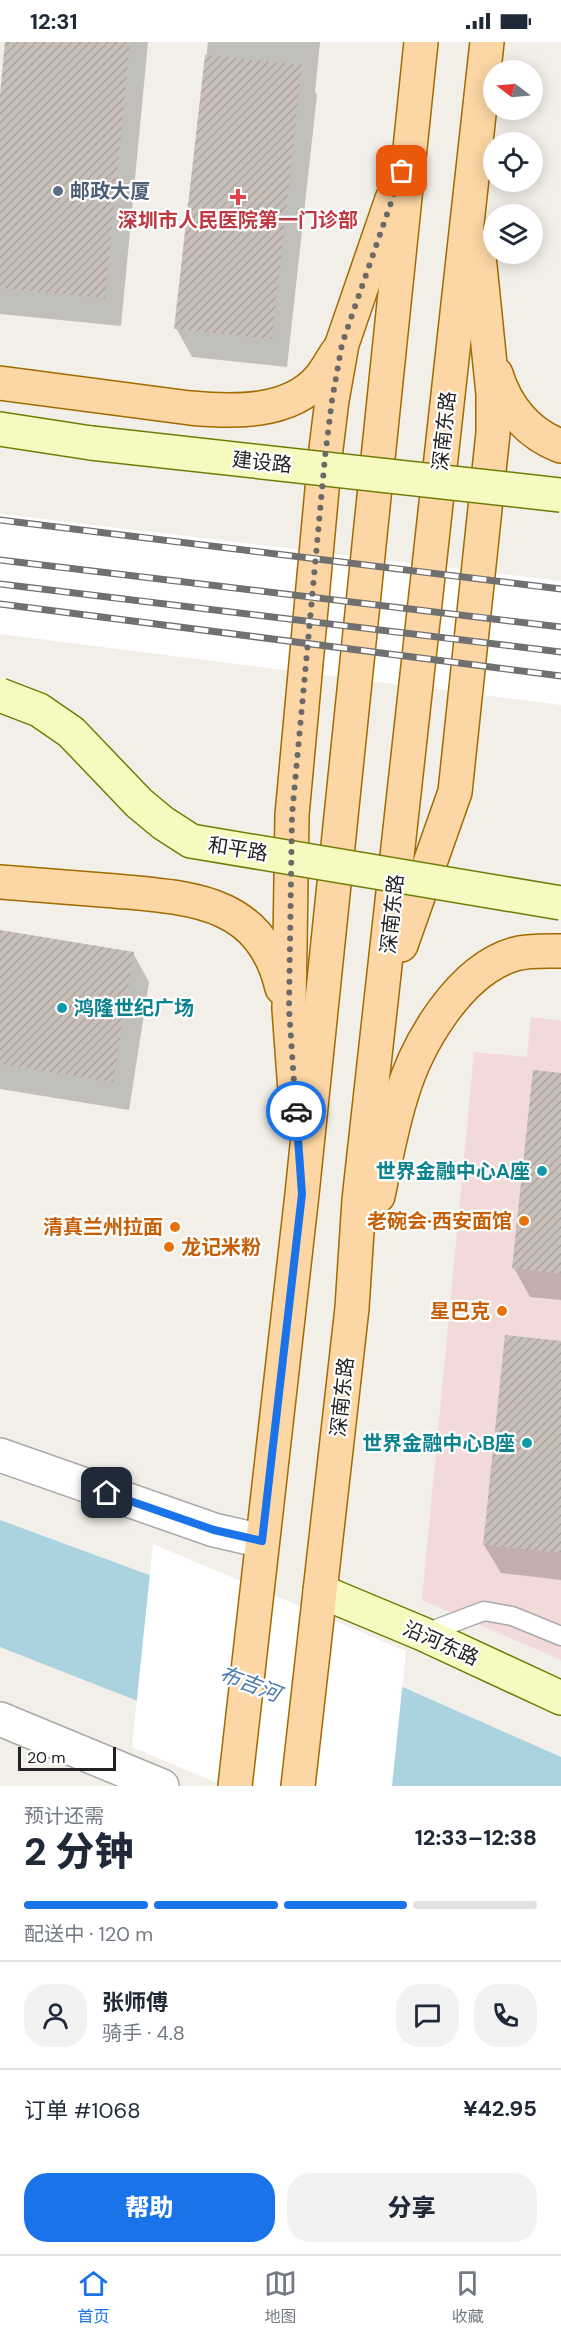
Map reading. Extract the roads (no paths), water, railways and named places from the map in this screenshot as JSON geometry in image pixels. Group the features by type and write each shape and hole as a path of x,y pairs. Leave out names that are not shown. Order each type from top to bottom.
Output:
{"main road":[{"path":"235,1784 302,1194 421,42"},
{"name":"深南东路","path":"298,1786 352,1308 359,1200 487,42"},
{"path":"302,1194 289,1009 292,815 325,457 342,344 409,149"},
{"path":"382,997 455,792 493,433 489,346 472,182"},
{"path":"0,383 219,411 255,409 283,402 306,391 320,378 342,344"},
{"path":"489,346 499,383 514,412 532,431 561,446"},
{"name":"建设路","path":"0,429 91,443 561,495"},
{"name":"和平路","path":"0,695 39,711 71,732 139,803 163,823 191,841 561,903"},
{"path":"0,882 177,896 218,909 246,925 265,944 274,960 289,1009"},
{"path":"352,1308 401,1096 434,1023 455,995 486,968 515,954 561,951"},
{"name":"沿河东路","path":"318,1605 423,1634 561,1698"}],"street":[{"path":"0,1455 214,1530 262,1541"},
{"path":"0,1719 162,1786"}],"lane":[{"path":"423,1634 484,1611 512,1616 561,1636"}],"water":[{"name":"布吉河","path":"0,1520 152,1576 561,1757 561,1786 340,1786 186,1720 0,1647"}],"railway":[{"path":"0,520 561,589"},
{"path":"0,560 561,627"},
{"path":"0,584 561,652"},
{"path":"0,604 561,676"}],"place":[{"name":"邮政大厦","path":"58,191"},
{"name":"深圳市人民医院第一门诊部","path":"238,197"},
{"name":"鸿隆世纪广场","path":"62,1008"},
{"name":"世界金融中心A座","path":"542,1171"},
{"name":"老碗会·西安面馆","path":"524,1221"},
{"name":"清真兰州拉面","path":"175,1227"},
{"name":"龙记米粉","path":"169,1247"},
{"name":"星巴克","path":"502,1311"},
{"name":"世界金融中心B座","path":"527,1443"}]}
